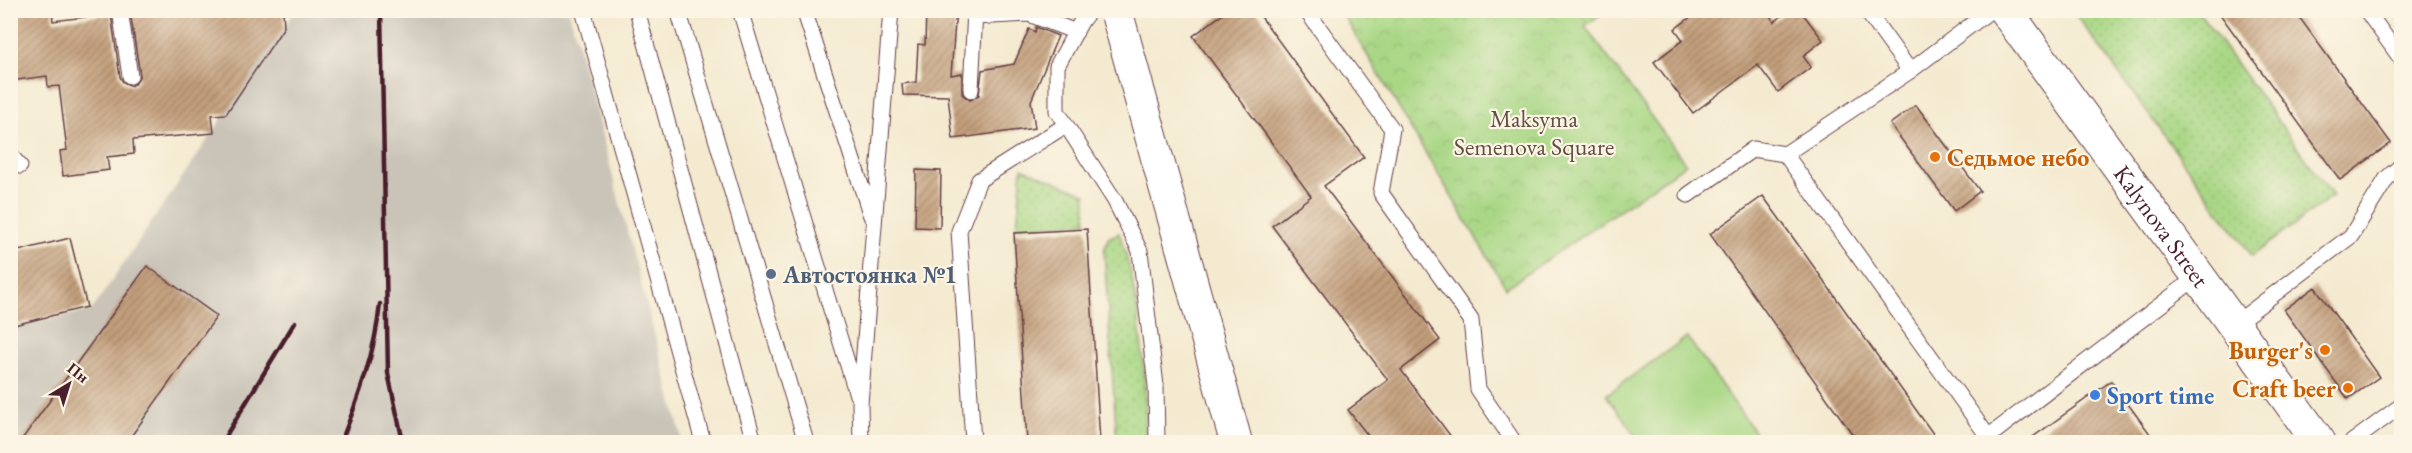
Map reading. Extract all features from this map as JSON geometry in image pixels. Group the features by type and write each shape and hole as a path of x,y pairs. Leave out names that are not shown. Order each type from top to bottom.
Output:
{"main road":[{"name":"Kalynova Street","path":"2006,10 2232,326 2319,442"}],"street":[{"path":"1116,10 1236,442"}],"lane":[{"path":"120,10 130,76"},
{"path":"582,10 703,442"},
{"path":"637,10 754,442"},
{"path":"678,10 806,442"},
{"path":"740,10 860,404"},
{"path":"804,10 874,224"},
{"path":"861,442 860,404 891,10"},
{"path":"1090,10 1057,66 1057,111 1115,201 1140,251 1156,386 1156,442"},
{"path":"1306,10 1392,129 1381,193 1471,320 1478,389 1514,442"},
{"path":"1866,10 1910,71"},
{"path":"1689,195 1753,149 1785,154 1910,71 1992,10"},
{"path":"2366,10 2402,60"},
{"path":"971,90 975,14 1029,12 1076,32"},
{"path":"973,442 959,231 979,180 1066,125"},
{"path":"1785,154 1990,440 2197,277"},
{"path":"2232,326 2351,236 2387,178 2402,165"},
{"path":"2352,442 2402,405"}],"shaded area":[{"path":"295,11 569,11 683,442 11,442 10,327 92,310"}],"green space":[{"name":"Maksyma Semenova Square","path":"1341,11 1605,11 1585,26 1686,164 1506,288"},
{"path":"2073,11 2198,11 2333,196 2252,256"},
{"path":"1022,168 1086,194 1086,222 1017,227"},
{"path":"1119,233 1132,279 1141,336 1146,419 1145,442 1117,442 1104,251 1108,238"},
{"path":"1687,337 1762,442 1641,442 1606,395"}],"building":[{"path":"52,10 53,21 111,14 120,77 123,82 131,86 136,83 140,75 130,12 283,10 284,27 226,114 212,115 214,133 133,140 134,154 107,157 109,170 63,176 60,151 67,150 59,86 48,87 47,76 10,81 10,14"},
{"path":"926,10 956,10 951,75 962,73 962,94 970,100 979,95 982,70 1014,64 1029,29 1035,32 1036,27 1058,36 1031,101 1035,128 953,139 948,96 903,95 902,84 916,82 918,44 925,45"},
{"path":"1228,10 1256,10 1364,157 1324,186 1440,340 1401,370 1455,442 1373,442 1348,410 1388,380 1272,226 1311,196 1193,36"},
{"path":"1700,10 1766,10 1774,22 1790,10 1800,10 1823,40 1803,56 1811,67 1778,92 1758,65 1693,113 1654,62 1683,40 1675,29"},
{"path":"2217,10 2294,10 2391,143 2340,180"},
{"name":"Седьмое небо","path":"1916,105 1980,191 1954,211 1890,124"},
{"path":"916,170 941,171 940,228 915,227"},
{"path":"1763,196 1939,442 1858,442 1710,234"},
{"path":"1087,229 1100,442 1027,442 1014,233"},
{"path":"70,238 87,307 10,326 10,253"},
{"path":"147,266 217,316 127,442 20,442"},
{"path":"2315,287 2379,377 2348,399 2284,310"},
{"path":"2111,381 2156,442 2026,442"}],"railway":[{"path":"381,10 388,373 403,442"},
{"path":"341,442 365,374 378,322 380,304"},
{"path":"222,442 295,322"}],"place":[{"name":"Седьмое небо","path":"1935,157"},
{"name":"Автостоянка №1","path":"771,274"},
{"name":"Burger's","path":"2325,350"},
{"name":"Craft beer","path":"2348,388"},
{"name":"Sport time","path":"2095,395"}]}
